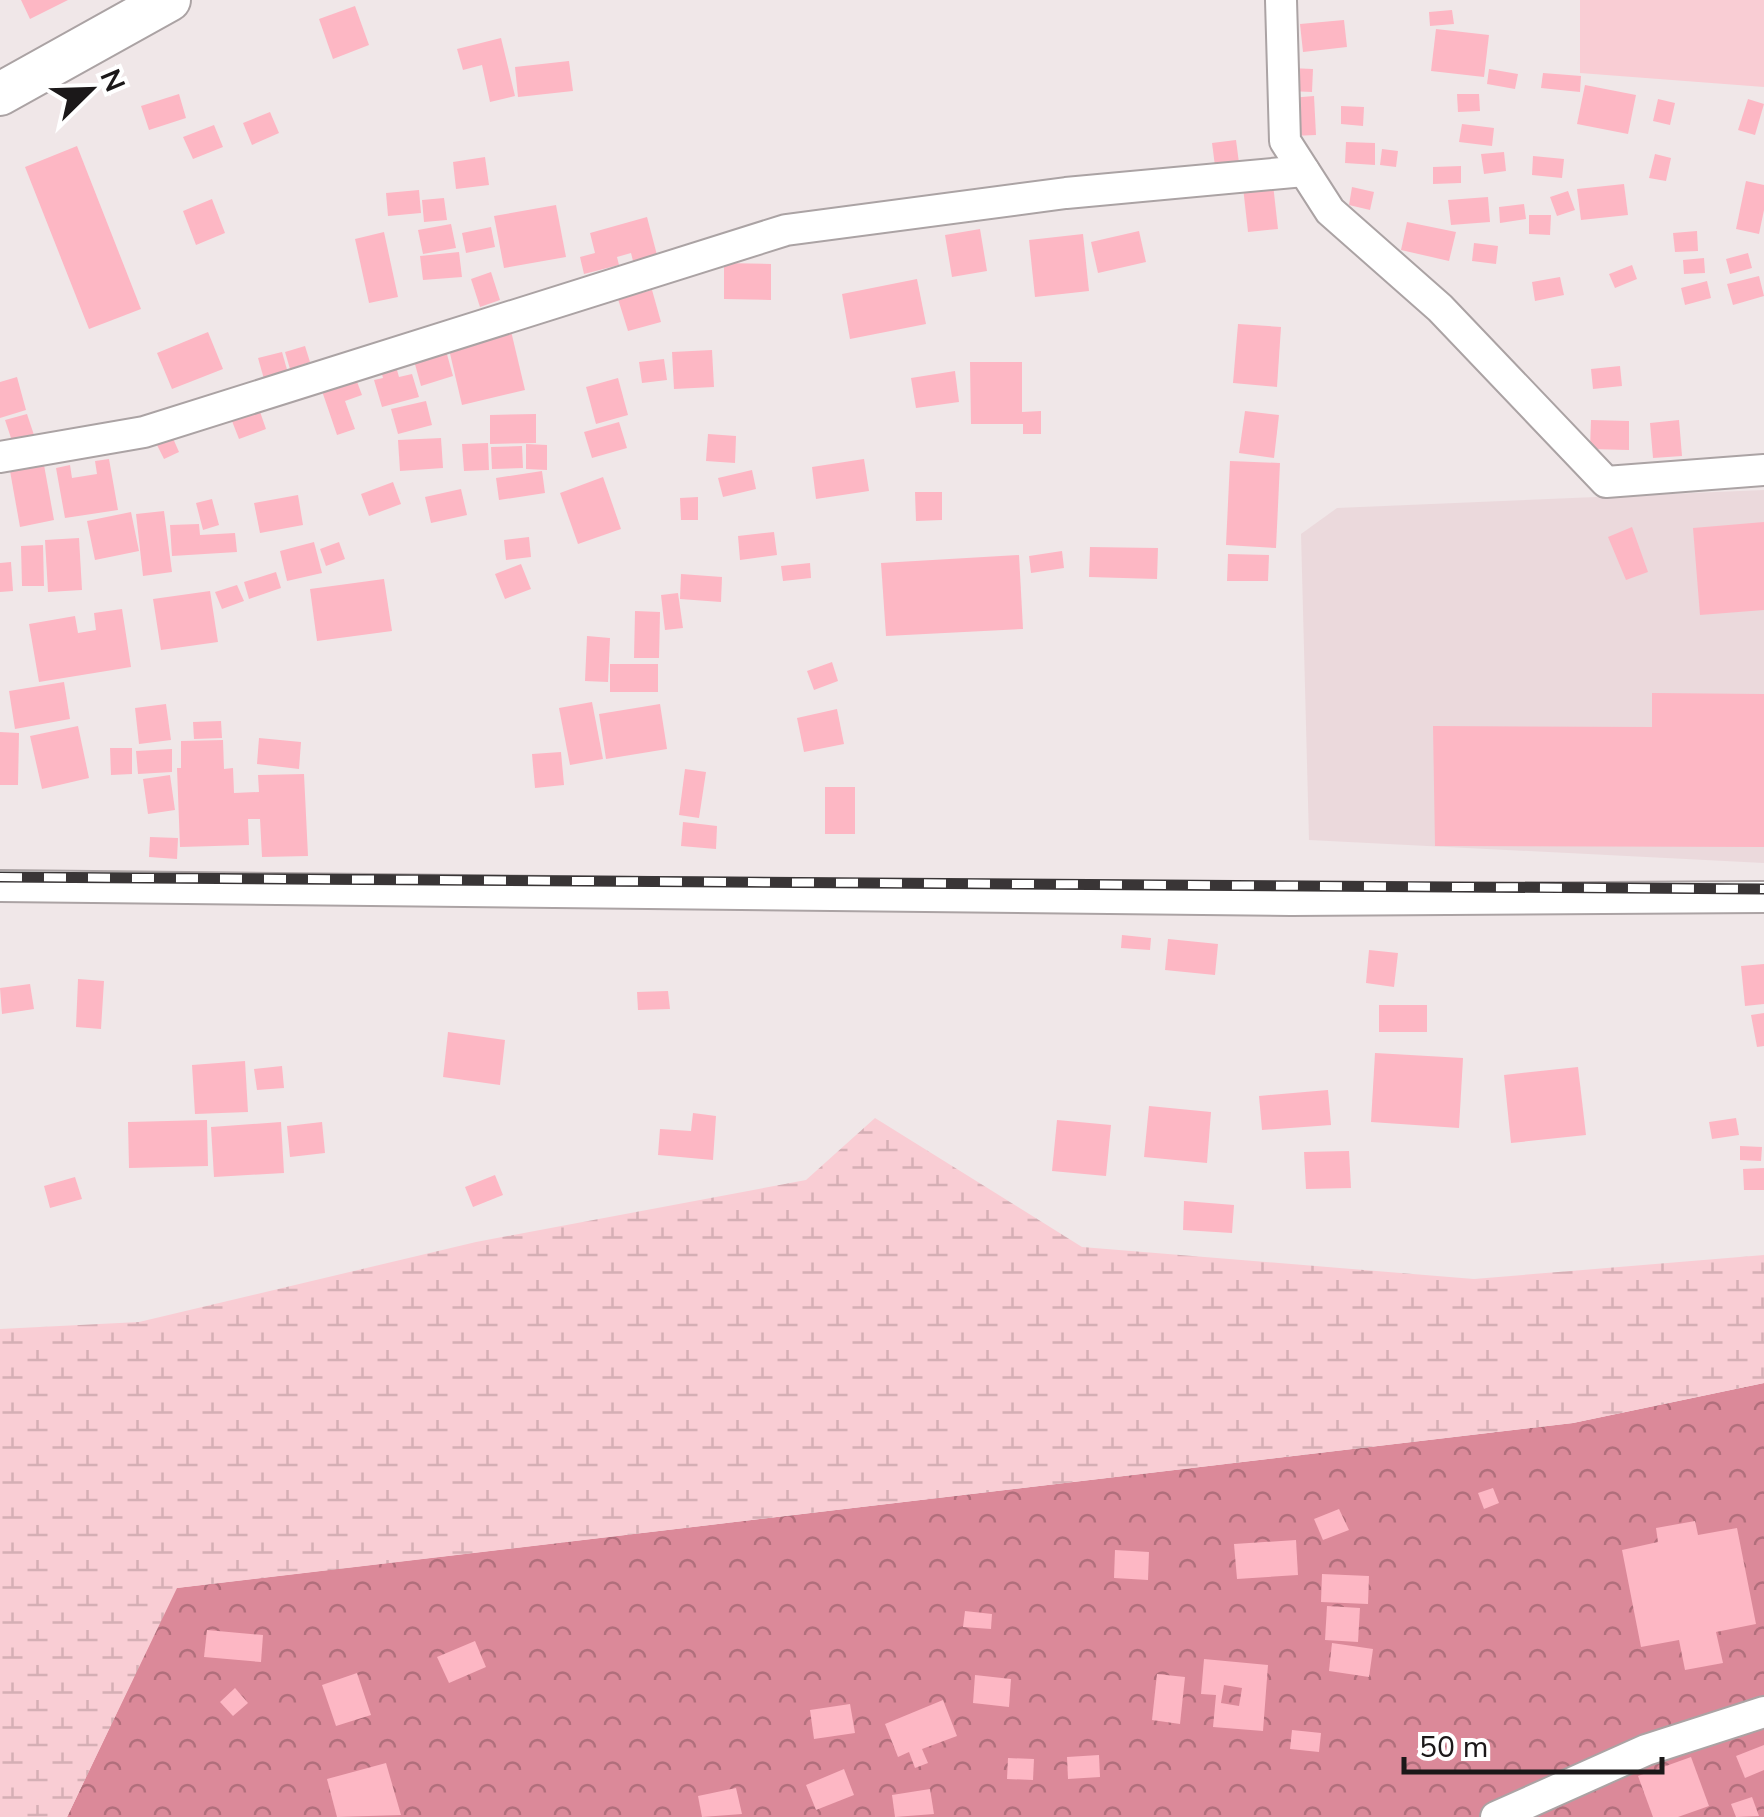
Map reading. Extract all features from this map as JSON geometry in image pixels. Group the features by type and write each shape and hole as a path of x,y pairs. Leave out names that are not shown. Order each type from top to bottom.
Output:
{"main road":[{"path":"0,94 169,0"}],"street":[{"path":"1281,0 1285,140 1330,211 1440,308 1606,482 1764,470"},
{"path":"0,458 144,432 786,230 1066,193 1304,171"},
{"path":"0,886 1292,900 1764,897"},
{"path":"1496,1817 1646,1750 1764,1712"}],"shaded area":[{"path":"1764,490 1764,863 1309,840 1301,534 1337,508"}],"green space":[{"path":"1580,0 1764,0 1764,87 1580,73"},
{"path":"875,1118 1082,1247 1474,1279 1764,1255 1764,1383 1573,1423 177,1588 67,1817 0,1817 0,1329 139,1322 476,1242 806,1180"},
{"path":"1764,1383 1764,1817 67,1817 176,1588 1573,1423"}],"building":[{"path":"21,0 68,0 30,19"},
{"path":"355,6 369,45 333,59 319,19"},
{"path":"1452,10 1454,24 1430,26 1429,12"},
{"path":"1344,20 1347,47 1303,52 1300,24"},
{"path":"1436,29 1489,35 1484,77 1431,71"},
{"path":"501,38 515,96 490,102 482,65 463,70 457,49"},
{"path":"569,61 573,91 518,97 515,67"},
{"path":"1290,68 1313,69 1312,92 1289,91"},
{"path":"1489,69 1518,74 1515,89 1487,84"},
{"path":"1543,73 1581,76 1580,92 1541,88"},
{"path":"1585,85 1636,95 1628,134 1577,124"},
{"path":"179,94 186,118 149,130 141,106"},
{"path":"1457,94 1479,94 1480,111 1458,112"},
{"path":"1314,96 1316,135 1292,136 1290,98"},
{"path":"1658,99 1675,103 1670,125 1653,121"},
{"path":"1748,99 1764,104 1755,135 1738,130"},
{"path":"1341,106 1364,107 1363,126 1341,124"},
{"path":"270,112 279,133 252,145 243,123"},
{"path":"1462,124 1494,128 1492,146 1459,142"},
{"path":"214,125 223,147 193,159 183,137"},
{"path":"1236,140 1239,163 1215,166 1212,143"},
{"path":"1346,142 1375,143 1375,165 1345,163"},
{"path":"77,146 141,309 89,329 25,167"},
{"path":"1382,149 1398,151 1396,167 1380,165"},
{"path":"1504,152 1506,171 1484,174 1481,154"},
{"path":"1655,154 1671,158 1666,181 1649,178"},
{"path":"1533,156 1564,159 1562,178 1532,175"},
{"path":"485,157 489,185 456,189 453,162"},
{"path":"1461,166 1461,183 1433,184 1433,167"},
{"path":"1746,181 1764,185 1759,234 1736,229"},
{"path":"1273,184 1278,229 1248,232 1243,187"},
{"path":"1624,184 1628,215 1581,220 1577,189"},
{"path":"1352,187 1374,192 1370,210 1349,205"},
{"path":"419,190 421,213 388,216 386,193"},
{"path":"1568,191 1575,210 1557,216 1550,197"},
{"path":"1488,197 1490,222 1451,225 1448,200"},
{"path":"444,198 447,220 424,222 422,200"},
{"path":"212,199 225,233 196,245 183,211"},
{"path":"1524,204 1526,219 1500,223 1499,207"},
{"path":"556,205 566,257 504,268 494,216"},
{"path":"1529,215 1551,215 1550,235 1529,234"},
{"path":"647,217 657,255 633,261 631,253 617,257 619,265 584,274 580,257 595,253 590,233"},
{"path":"1407,222 1456,232 1449,261 1401,250"},
{"path":"451,224 456,248 423,254 418,230"},
{"path":"491,227 495,247 466,253 462,233"},
{"path":"980,229 987,271 952,277 945,235"},
{"path":"1139,231 1146,262 1098,273 1091,242"},
{"path":"1697,231 1698,251 1675,252 1673,233"},
{"path":"384,232 398,297 369,303 355,239"},
{"path":"1083,234 1089,291 1035,297 1029,240"},
{"path":"1474,243 1498,246 1496,264 1472,261"},
{"path":"459,252 462,277 423,280 420,256"},
{"path":"1748,253 1752,268 1730,274 1726,259"},
{"path":"1704,258 1705,273 1684,274 1683,260"},
{"path":"724,263 771,264 771,300 724,299"},
{"path":"1632,265 1637,279 1615,288 1609,274"},
{"path":"491,272 500,300 480,307 471,279"},
{"path":"1759,276 1764,296 1733,305 1727,284"},
{"path":"1560,277 1564,295 1535,301 1532,282"},
{"path":"917,279 926,324 850,339 842,294"},
{"path":"1707,281 1711,298 1685,305 1681,288"},
{"path":"652,290 661,322 628,331 618,299"},
{"path":"1238,324 1281,327 1277,387 1233,383"},
{"path":"511,331 525,390 462,405 448,345"},
{"path":"208,332 223,369 172,389 157,353"},
{"path":"305,346 310,362 290,369 285,352"},
{"path":"445,347 453,376 421,386 413,357"},
{"path":"712,350 714,387 674,389 672,352"},
{"path":"282,352 288,373 264,379 258,358"},
{"path":"664,359 667,380 642,383 639,362"},
{"path":"970,362 1022,362 1022,412 1041,411 1041,434 1023,434 1023,424 971,424"},
{"path":"395,363 399,377 412,374 419,397 382,407 374,380 383,378 380,367"},
{"path":"1620,366 1622,386 1593,389 1591,369"},
{"path":"955,371 959,402 916,408 911,378"},
{"path":"17,377 26,410 0,418 0,382"},
{"path":"618,378 628,415 596,424 586,387"},
{"path":"356,379 362,395 345,401 355,429 337,435 322,391"},
{"path":"426,401 432,425 398,434 391,409"},
{"path":"258,406 266,429 239,439 230,416"},
{"path":"1245,411 1279,415 1274,458 1239,453"},
{"path":"27,414 34,435 12,441 5,420"},
{"path":"536,414 536,443 490,444 490,415"},
{"path":"1591,420 1629,421 1629,450 1590,449"},
{"path":"1679,420 1682,456 1653,458 1650,423"},
{"path":"619,422 627,448 592,458 584,432"},
{"path":"708,434 736,436 735,463 706,461"},
{"path":"172,436 179,452 164,459 156,443"},
{"path":"441,438 443,468 400,471 398,440"},
{"path":"488,443 489,470 464,471 462,444"},
{"path":"526,444 547,445 547,470 526,469"},
{"path":"522,446 523,468 492,469 491,447"},
{"path":"109,459 118,510 65,518 56,468 70,465 72,478 97,474 95,461"},
{"path":"864,459 869,491 816,499 812,467"},
{"path":"1230,461 1280,463 1276,548 1226,545"},
{"path":"44,465 54,520 20,527 10,471"},
{"path":"752,470 756,489 723,497 718,478"},
{"path":"542,471 545,493 499,500 496,478"},
{"path":"603,477 621,529 578,544 560,493"},
{"path":"393,482 401,504 369,516 361,494"},
{"path":"461,489 467,515 431,523 425,497"},
{"path":"915,492 942,492 942,520 916,521"},
{"path":"298,495 303,525 260,533 254,503"},
{"path":"698,497 698,520 681,520 680,498"},
{"path":"212,499 219,525 203,530 196,503"},
{"path":"164,511 172,572 143,576 136,514"},
{"path":"131,512 139,551 95,560 87,521"},
{"path":"1764,522 1764,610 1700,615 1693,528"},
{"path":"199,524 200,535 235,533 237,552 172,556 170,525"},
{"path":"1632,527 1648,572 1626,580 1608,537"},
{"path":"774,532 777,555 740,560 738,536"},
{"path":"529,537 531,557 506,560 504,540"},
{"path":"79,538 82,590 48,592 45,540"},
{"path":"314,542 322,573 287,581 280,551"},
{"path":"339,542 345,559 326,566 320,549"},
{"path":"43,545 44,586 22,586 21,546"},
{"path":"1090,547 1158,548 1157,579 1089,577"},
{"path":"1062,551 1064,568 1031,573 1029,556"},
{"path":"1228,554 1269,555 1268,581 1227,581"},
{"path":"1019,555 1023,629 886,636 881,563"},
{"path":"11,562 13,591 0,592 0,563"},
{"path":"810,563 811,578 783,581 781,566"},
{"path":"521,564 531,589 505,599 495,574"},
{"path":"276,572 281,588 249,599 244,582"},
{"path":"681,574 722,577 721,602 680,599"},
{"path":"384,579 392,631 317,641 310,589"},
{"path":"237,585 244,601 222,609 215,592"},
{"path":"210,591 218,642 161,650 153,599"},
{"path":"678,593 683,628 665,630 661,595"},
{"path":"122,609 131,667 39,682 29,624 75,616 78,633 96,630 94,613"},
{"path":"635,611 660,612 659,658 634,658"},
{"path":"587,636 610,638 608,682 585,681"},
{"path":"832,662 838,681 814,690 807,671"},
{"path":"610,664 658,664 658,692 610,692"},
{"path":"64,682 70,719 15,729 9,691"},
{"path":"1652,693 1764,694 1764,847 1435,846 1433,726 1652,727"},
{"path":"592,702 603,759 570,765 559,708"},
{"path":"166,704 171,740 139,744 135,708"},
{"path":"660,704 667,749 606,759 599,714"},
{"path":"837,709 844,744 804,752 797,718"},
{"path":"221,721 222,738 194,739 193,722"},
{"path":"78,726 89,778 42,789 30,736"},
{"path":"0,732 19,733 18,785 0,785"},
{"path":"259,738 301,742 299,769 257,764"},
{"path":"223,740 224,769 233,768 234,793 259,792 258,775 304,774 308,856 262,857 260,819 248,819 249,845 180,847 177,768 181,768 181,741"},
{"path":"110,748 132,748 132,774 111,775"},
{"path":"172,749 172,772 138,774 136,751"},
{"path":"561,752 564,785 535,788 532,754"},
{"path":"685,769 706,772 699,818 679,815"},
{"path":"170,775 175,810 148,814 143,779"},
{"path":"825,787 855,787 855,834 825,834"},
{"path":"683,822 717,826 716,849 681,846"},
{"path":"150,837 178,838 177,859 149,857"},
{"path":"1122,935 1151,938 1150,950 1121,948"},
{"path":"1168,939 1218,944 1215,975 1165,970"},
{"path":"1369,950 1398,953 1394,987 1366,983"},
{"path":"1764,964 1764,1004 1745,1006 1741,966"},
{"path":"78,979 104,981 101,1029 76,1027"},
{"path":"30,984 34,1009 2,1014 0,988"},
{"path":"668,991 670,1009 638,1010 637,992"},
{"path":"1379,1005 1427,1005 1427,1032 1379,1032"},
{"path":"1764,1013 1764,1046 1757,1047 1751,1015"},
{"path":"448,1032 505,1040 500,1085 443,1077"},
{"path":"1375,1053 1463,1058 1459,1128 1371,1122"},
{"path":"245,1061 248,1112 195,1114 192,1065"},
{"path":"282,1066 284,1088 257,1090 254,1069"},
{"path":"1578,1067 1586,1135 1511,1143 1504,1075"},
{"path":"1328,1090 1331,1125 1262,1130 1259,1096"},
{"path":"1149,1106 1211,1112 1207,1163 1144,1157"},
{"path":"693,1113 716,1116 713,1160 658,1155 660,1129 691,1131"},
{"path":"1736,1118 1739,1135 1712,1139 1709,1122"},
{"path":"207,1120 208,1166 129,1168 128,1122"},
{"path":"1057,1120 1111,1125 1106,1176 1052,1171"},
{"path":"281,1122 284,1173 214,1177 211,1127"},
{"path":"322,1122 325,1153 290,1157 287,1126"},
{"path":"1740,1146 1762,1147 1761,1161 1740,1160"},
{"path":"1349,1151 1351,1188 1306,1189 1304,1152"},
{"path":"1764,1168 1764,1190 1744,1190 1743,1169"},
{"path":"495,1175 503,1195 473,1207 465,1187"},
{"path":"75,1177 82,1199 50,1208 44,1186"},
{"path":"1184,1201 1234,1205 1232,1233 1183,1230"},
{"path":"1493,1488 1499,1503 1484,1509 1478,1493"},
{"path":"1339,1509 1349,1530 1323,1540 1314,1519"},
{"path":"1695,1521 1698,1535 1737,1528 1756,1624 1716,1632 1723,1663 1685,1670 1679,1640 1641,1647 1622,1550 1658,1542 1656,1528"},
{"path":"1296,1540 1298,1575 1237,1579 1234,1544"},
{"path":"1115,1550 1149,1552 1148,1580 1114,1578"},
{"path":"1322,1574 1369,1576 1368,1604 1321,1602"},
{"path":"1327,1606 1360,1608 1358,1642 1325,1640"},
{"path":"965,1611 992,1614 991,1629 963,1627"},
{"path":"207,1630 263,1635 261,1662 204,1657"},
{"path":"475,1641 486,1667 449,1683 437,1657"},
{"path":"1332,1643 1373,1649 1369,1677 1329,1671"},
{"path":"1204,1659 1268,1665 1263,1731 1213,1727 1216,1695 1201,1694","holes":["1224,1685 1242,1688 1239,1706 1221,1703"]},
{"path":"357,1673 371,1715 336,1726 322,1685"},
{"path":"1157,1674 1185,1677 1180,1724 1152,1720"},
{"path":"975,1675 1011,1679 1009,1707 973,1703"},
{"path":"235,1688 248,1703 233,1716 220,1702"},
{"path":"943,1700 957,1736 922,1749 928,1763 915,1768 909,1752 898,1757 885,1724"},
{"path":"850,1704 855,1733 814,1739 810,1710"},
{"path":"1292,1730 1321,1733 1319,1752 1290,1749"},
{"path":"1764,1745 1764,1770 1745,1778 1736,1756"},
{"path":"1099,1755 1100,1777 1068,1779 1067,1757"},
{"path":"1691,1757 1709,1806 1678,1817 1653,1817 1638,1776"},
{"path":"1008,1758 1034,1759 1033,1780 1007,1779"},
{"path":"386,1763 401,1815 337,1817 327,1779"},
{"path":"844,1769 854,1795 816,1810 806,1785"},
{"path":"736,1788 742,1814 702,1817 698,1796"},
{"path":"930,1789 934,1814 895,1817 892,1795"},
{"path":"1752,1797 1759,1816 1736,1817 1731,1804"}],"railway":[{"path":"0,877 1764,889"}]}
